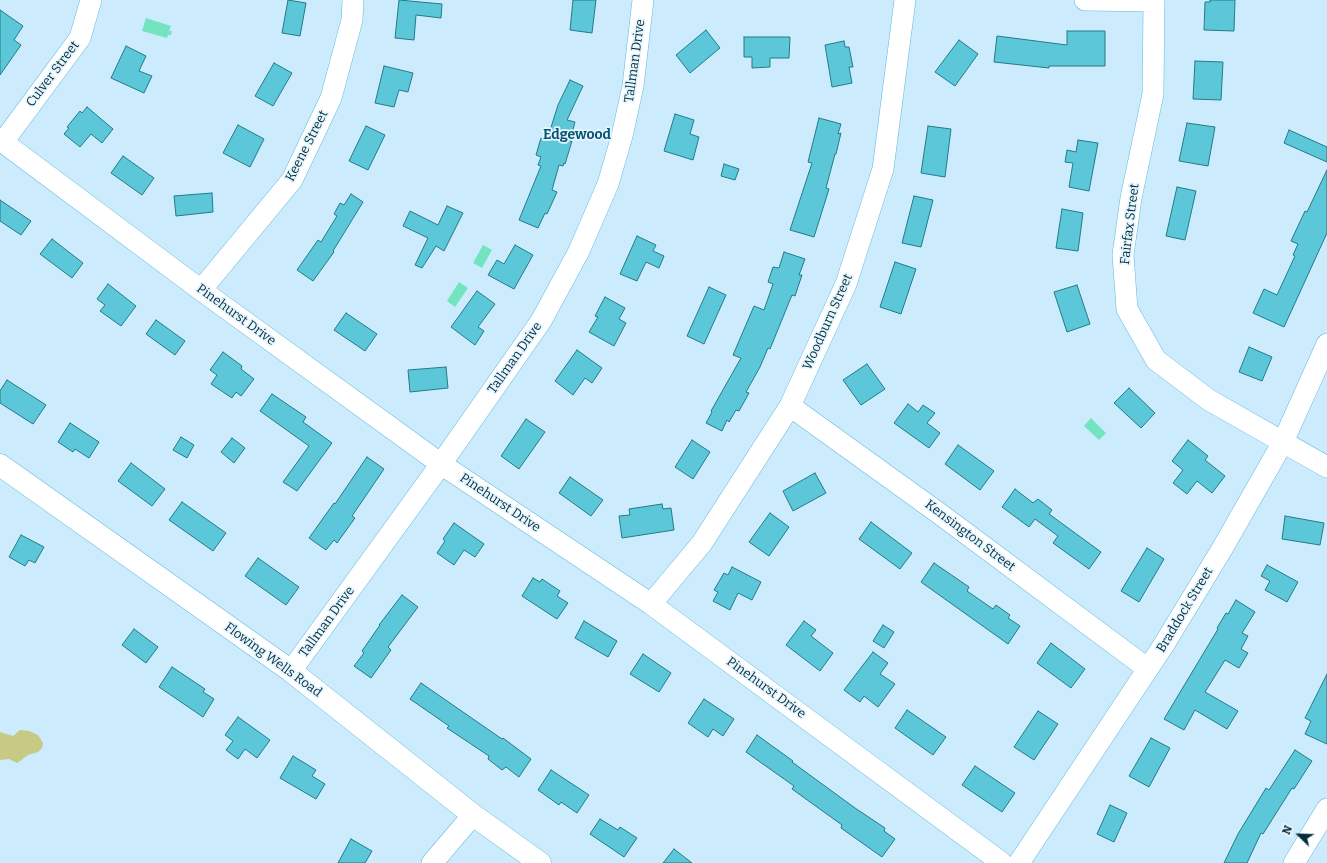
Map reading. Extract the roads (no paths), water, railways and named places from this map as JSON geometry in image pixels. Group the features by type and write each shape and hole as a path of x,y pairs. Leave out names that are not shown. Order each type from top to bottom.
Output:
{"main road":[{"name":"Flowing Wells Road","path":"0,465 291,671 473,815 540,863"}],"street":[{"name":"Culver Street","path":"1,141 80,38 91,0"},
{"name":"Keene Street","path":"201,290 292,180 331,98 352,20 353,0"},
{"name":"Tallman Drive","path":"291,671 441,464 541,321 579,251 608,184 622,136 633,86 643,0"},
{"name":"Woodburn Street","path":"651,604 702,543 790,406 846,284 883,169 905,0"},
{"path":"1085,0 1154,1"},
{"name":"Fairfax Street","path":"1154,1 1153,94 1131,198 1123,255 1126,309 1156,360 1209,400 1327,467"},
{"name":"Pinehurst Drive","path":"1,141 201,290 441,464 651,604 1002,863"},
{"name":"Braddock Street","path":"1019,863 1148,669 1222,549 1283,442 1327,344"},
{"name":"Kensington Street","path":"790,406 940,514 1148,669"},
{"path":"1294,863 1327,809"},
{"path":"432,863 473,815"}],"district":[{"name":"Edgewood","path":"577,135"}]}
